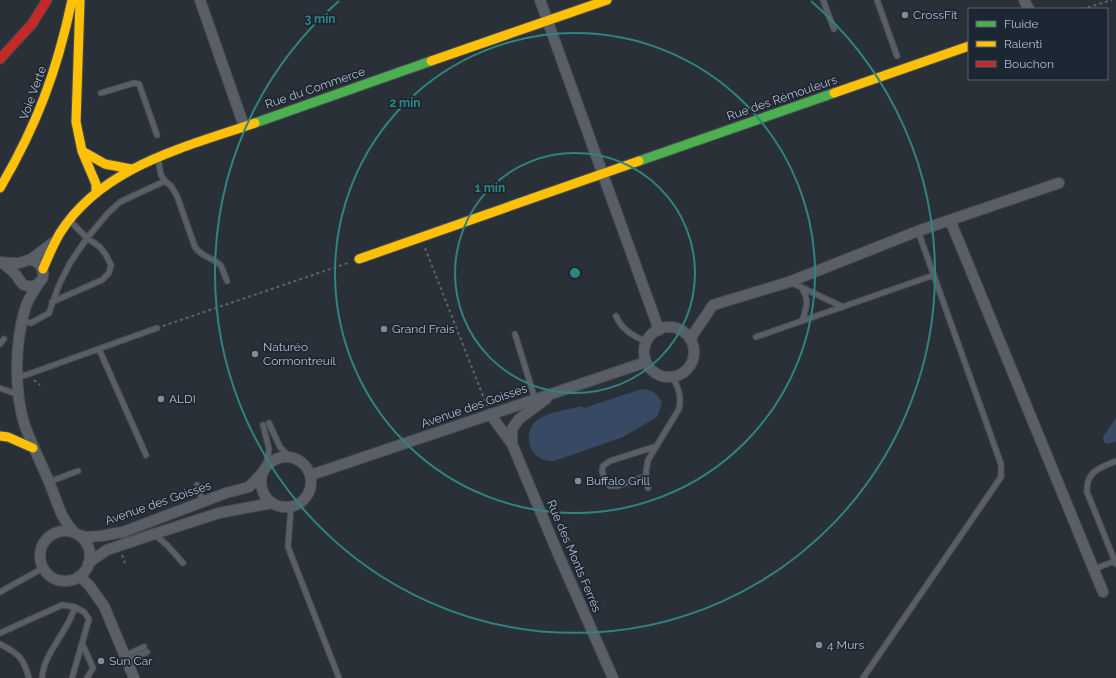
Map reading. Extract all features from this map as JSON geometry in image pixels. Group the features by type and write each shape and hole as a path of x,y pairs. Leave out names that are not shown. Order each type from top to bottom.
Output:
{"street":[{"path":"0,59 32,24 47,0"},
{"name":"Voie Verte","path":"0,179 23,138 42,95 57,44 66,0"},
{"name":"Voie Verte","path":"0,188 32,130 48,91 65,36 72,0"},
{"path":"80,0 76,122 82,152 96,184 96,193"},
{"path":"200,0 244,126"},
{"path":"540,0 659,330"},
{"name":"Rue du Commerce","path":"43,269 46,257 69,220 96,193 131,169 157,157 244,126 607,0"},
{"name":"Rue des Rémouleurs","path":"359,259 968,46"},
{"path":"82,152 104,164 131,169"},
{"path":"690,339 713,305 789,282 918,231 1059,183"},
{"path":"950,220 1103,592"},
{"name":"Rue du Commerce","path":"26,262 56,240"},
{"path":"0,262 35,261 40,264 43,269 44,274 42,280 38,284 25,307 22,321 17,377 19,395 24,422 33,448 49,482 59,511 68,526 88,545 88,564"},
{"path":"0,262 29,287 38,284"},
{"path":"25,307 17,269 26,262"},
{"path":"673,328 685,333 690,339 694,354 692,362 684,372 673,377 665,377 657,374 646,362 645,353 647,342 654,333 659,330 673,328"},
{"name":"Avenue des Goisses","path":"311,475 646,362"},
{"path":"512,444 512,429 519,419 555,392"},
{"name":"Rue des Monts Ferrés","path":"490,414 499,424 512,444 612,678"},
{"path":"0,436 8,437 33,448"},
{"path":"290,457 303,463 308,468 311,475 312,483 310,492 306,499 291,507 278,506 272,503 262,490 261,481 264,470 277,458 290,457"},
{"name":"Avenue des Goisses","path":"77,534 86,537 123,532 226,493 250,487 264,470"},
{"path":"77,534 68,531 60,531 52,534 42,545 40,560 43,568 59,580 73,579 79,576 88,564 107,550 219,513 272,503"},
{"path":"52,534 59,511"},
{"path":"79,576 89,585 104,606 134,678"}],"lane":[{"path":"823,0 834,29"},
{"path":"877,0 897,56"},
{"path":"102,93 134,83 139,84 157,135"},
{"path":"157,157 161,175 171,186 177,196 195,247 204,257 221,266 227,281"},
{"path":"22,321 31,323 48,313 59,285 70,263 87,238 108,213 120,202 165,181"},
{"path":"52,302 102,280 109,273 111,265 100,247 87,238 69,220"},
{"path":"863,678 1001,477 1001,464 918,231"},
{"path":"756,338 934,275"},
{"path":"789,282 843,307"},
{"path":"802,288 806,294 807,300 807,306 802,322"},
{"path":"616,316 619,323 630,334 647,342"},
{"path":"17,377 158,328"},
{"path":"515,334 535,399"},
{"path":"0,344 4,339"},
{"path":"99,349 146,455"},
{"path":"648,488 646,476 648,460 679,409 681,400 680,392 673,377"},
{"path":"0,396 2,389 19,395"},
{"path":"264,470 269,449 266,424 280,447 290,457"},
{"path":"646,476 617,486 610,486 606,483 602,471 603,466 610,461 657,446"},
{"path":"1094,569 1115,562 1087,492 1087,485 1093,472 1116,461"},
{"path":"49,482 78,471"},
{"path":"197,485 204,502"},
{"path":"291,507 288,547 339,678"},
{"path":"154,534 167,545 183,563"},
{"path":"0,592 43,568"},
{"path":"0,633 62,605 75,607 84,612 89,619 72,678"},
{"path":"42,678 42,671 51,652 72,617 75,607"},
{"path":"0,644 16,652 25,664 29,678"},
{"path":"82,644 93,668 87,678"},
{"path":"125,658 146,650"}],"path":[{"path":"1085,8 1112,0"},
{"path":"421,237 490,414"},
{"path":"158,328 359,259"}],"water":[{"path":"642,389 654,392 662,402 657,417 623,437 554,461 546,460 534,453 529,441 529,434 535,422 540,418 554,412 582,406 584,408"},
{"path":"1116,418 1116,441 1108,444 1104,442 1103,437"}],"traffic: fast":[{"path":"255,123 431,61"},
{"path":"639,161 834,93"}],"traffic: slow":[{"path":"0,188 25,142 44,97 60,50 72,0"},
{"path":"80,0 76,122 82,151 96,184 96,193"},
{"path":"431,61 607,0"},
{"path":"834,93 968,46"},
{"path":"43,269 60,233 78,210 98,191 122,175 147,162 201,141 255,123"},
{"path":"82,151 105,164 131,169"},
{"path":"359,259 639,161"},
{"path":"0,436 8,437 33,448"}],"traffic: jam":[{"path":"0,59 32,24 47,0"}],"place":[{"name":"CrossFit","path":"905,15"},
{"name":"Grand Frais","path":"384,329"},
{"name":"Naturéo Cormontreuil","path":"255,354"},
{"name":"ALDI","path":"161,399"},
{"name":"Buffalo Grill","path":"578,481"},
{"name":"4 Murs","path":"819,645"},
{"name":"Sun Car","path":"101,661"}]}
